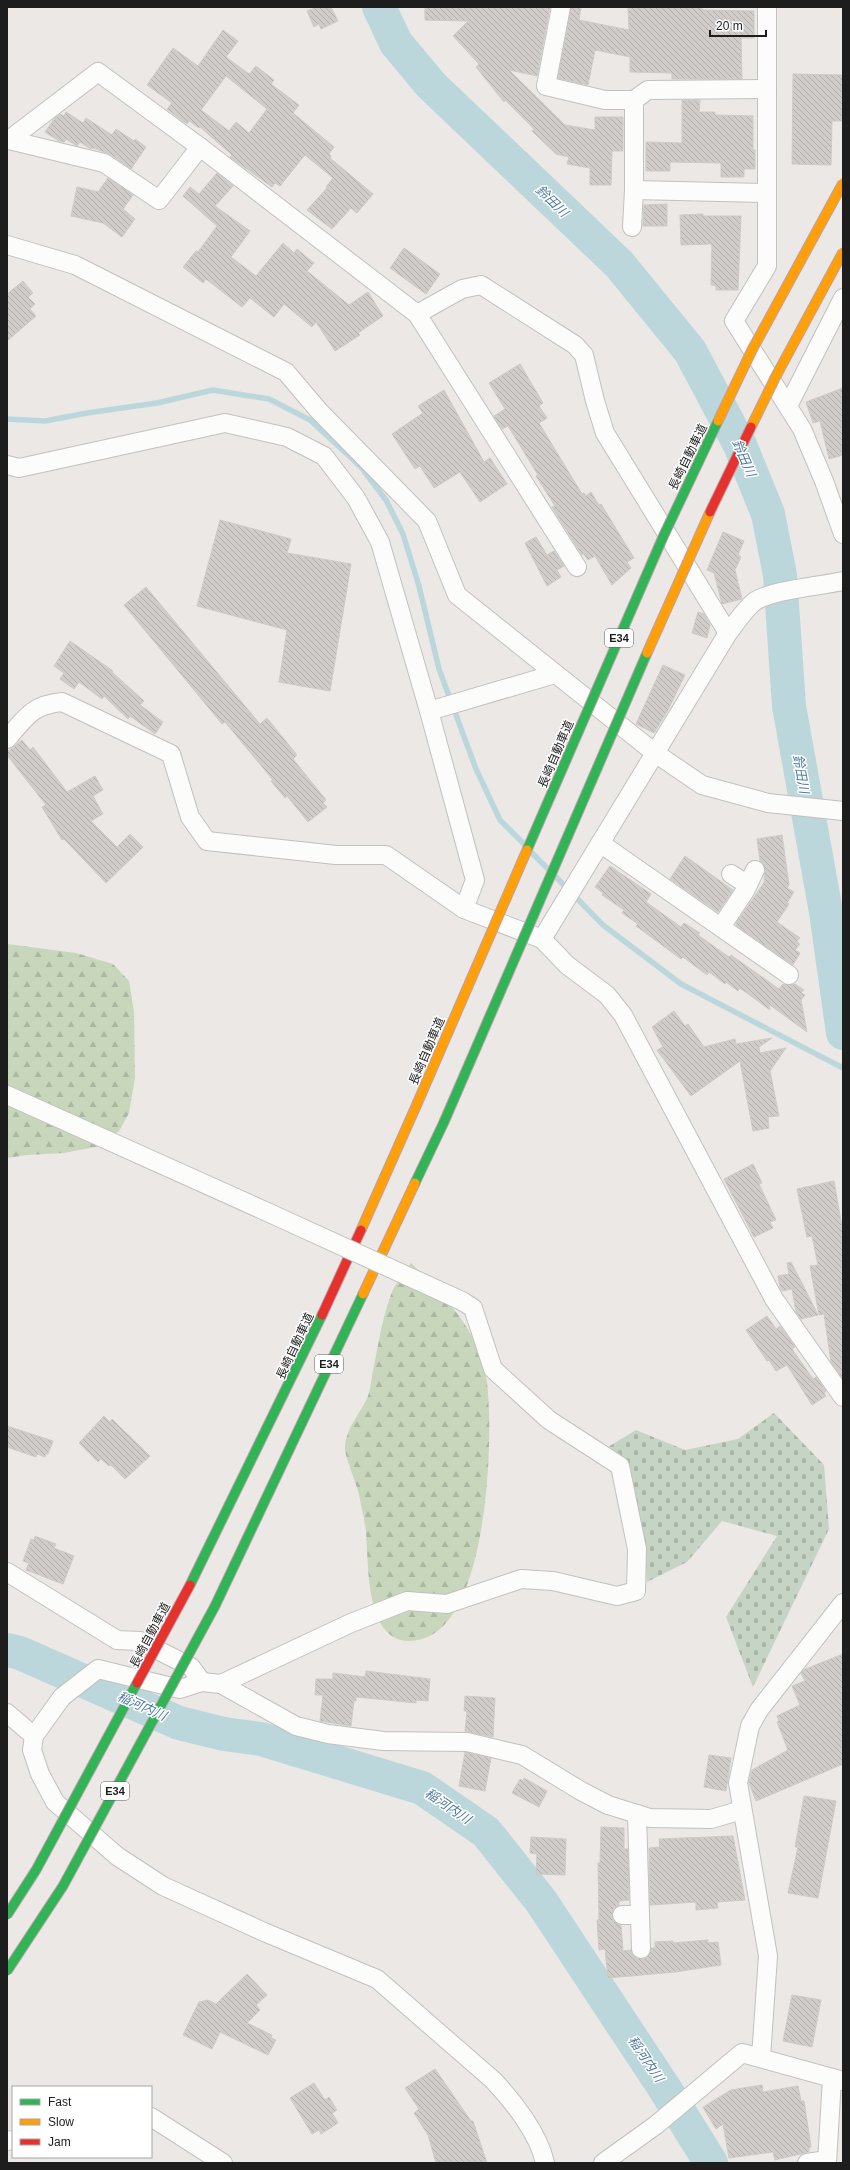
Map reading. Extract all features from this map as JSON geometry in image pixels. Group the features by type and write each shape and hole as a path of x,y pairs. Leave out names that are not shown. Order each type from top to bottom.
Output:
{"highway":[{"name":"長崎自動車道","path":"7,1915 36,1870 190,1585 306,1354 417,1104 663,537 752,350 843,183"},
{"name":"E34","path":"7,1971 63,1886 215,1606 444,1122 690,554 776,376 843,252"}],"street":[{"path":"561,7 546,86 605,100 634,100 648,90 767,89"},
{"path":"767,7 767,266 734,321 802,429 843,532"},
{"path":"8,140 98,72 200,147 417,314 578,567"},
{"path":"632,227 634,190 634,100"},
{"path":"8,140 104,163 159,200 200,147"},
{"path":"634,190 766,193"},
{"path":"7,245 75,266 286,372 319,411 427,521 457,595 655,753 702,786 768,803 843,810"},
{"path":"417,314 462,289 481,285 575,345 584,355 595,401 605,433 728,633"},
{"path":"788,406 843,298"},
{"path":"7,465 19,468 225,423 287,437 324,456 356,498 380,542 435,709 475,880 464,909"},
{"path":"542,939 728,633 753,602 765,596 838,582"},
{"path":"435,709 555,674"},
{"path":"7,739 29,715 45,704 62,702 171,754 190,817 207,841 336,855 386,855 464,909 542,939 567,965 608,994 623,1015 774,1299 843,1397"},
{"path":"600,843 789,975"},
{"path":"722,927 751,878 731,874"},
{"path":"7,1095 462,1301 473,1308 492,1369 549,1420 620,1466 637,1549 636,1591 616,1596 553,1581 521,1579 447,1604 407,1601 352,1623 221,1684"},
{"path":"7,1572 118,1640 140,1641 190,1667 202,1682"},
{"path":"761,2057 768,1956 738,1783 750,1726 759,1710 843,1603"},
{"path":"545,2163 542,2149 506,2094 493,2080 377,1979 264,1932 163,1886 117,1856 55,1802 40,1774 32,1750 34,1736 62,1697 98,1669 180,1690 202,1682 221,1684 296,1726 328,1734 384,1741 468,1742 522,1756 581,1791 608,1805 650,1818 711,1819 742,1810"},
{"path":"7,1713 34,1736"},
{"path":"637,1814 631,1915 641,1949"},
{"path":"602,2163 628,2155 656,2125 697,2093 742,2053 838,2079 827,2161 807,2163"},
{"path":"152,2118 223,2163"}],"green space":[{"path":"7,944 76,953 113,964 129,981 134,1012 135,1078 129,1113 119,1131 100,1146 64,1153 27,1155 7,1158"},
{"path":"411,1263 457,1313 477,1347 486,1374 489,1409 489,1444 487,1484 482,1525 473,1565 461,1599 444,1625 422,1639 403,1640 389,1634 380,1621 373,1604 364,1520 359,1493 345,1451 345,1446 348,1432 369,1393 381,1330 392,1292"},
{"path":"774,1413 824,1465 829,1529 753,1687 726,1617 777,1536 722,1521 687,1562 647,1582 644,1547 622,1461 608,1447 636,1430 685,1450 738,1439"}],"building":[{"path":"317,7 331,7 338,21 321,29 319,24 314,27 307,11"},
{"path":"425,7 550,7 537,76 509,70 565,125 595,130 595,117 623,117 623,151 612,151 611,185 590,185 590,168 567,164 569,157 556,154 532,131 534,129 505,100 504,102 476,67 479,64 453,36 468,21 425,20"},
{"path":"571,7 581,7 579,20 629,30 628,7 702,7 702,10 754,11 754,38 741,38 742,79 672,79 672,73 630,72 630,57 595,50 588,85 558,78"},
{"path":"223,30 238,41 226,57 249,74 256,66 274,80 271,84 299,105 293,113 334,147 329,154 331,156 330,158 373,194 357,213 351,208 332,229 307,210 327,188 326,187 333,178 305,155 280,186 275,183 272,187 230,157 232,155 200,127 199,128 189,121 187,124 167,109 172,103 147,85 173,48 198,66","holes":["226,76 267,109 249,133 236,122 229,131 201,110"]},
{"path":"793,74 843,75 843,121 832,121 831,165 792,164"},
{"path":"682,100 700,100 699,112 715,112 715,115 753,116 753,150 755,150 755,169 744,169 744,177 721,177 721,163 670,162 670,171 646,171 646,142 682,143"},
{"path":"66,112 83,123 86,118 112,135 116,129 134,141 135,139 146,147 131,169 110,154 93,148 91,149 80,142 77,146 66,139 64,142 59,141 45,132 55,118 60,114 64,116"},
{"path":"217,173 233,186 215,206 250,231 231,257 256,276 283,243 294,253 297,249 314,263 307,271 349,305 368,292 383,316 358,333 360,335 335,351 316,322 312,327 284,304 274,317 250,298 242,307 206,279 203,283 183,267 196,251 198,252 217,226 183,196 190,187 199,194"},
{"path":"108,178 133,195 123,209 135,219 122,237 103,223 71,216 77,187 98,192"},
{"path":"667,204 667,226 643,226 644,205"},
{"path":"703,214 703,216 741,216 738,290 716,290 716,286 711,285 712,244 681,245 680,215"},
{"path":"404,248 440,274 426,294 390,268"},
{"path":"23,281 33,293 28,297 35,304 30,309 36,316 7,341 7,294"},
{"path":"520,364 543,403 539,406 547,418 539,423 582,494 584,493 586,496 591,492 599,505 601,504 634,558 627,562 631,568 612,585 595,556 588,560 583,553 582,555 552,507 555,506 508,426 502,429 494,416 505,409 489,383"},
{"path":"843,388 843,455 829,459 820,421 813,423 806,402"},
{"path":"444,390 484,462 490,458 507,484 480,502 460,472 434,488 420,466 415,469 392,434 423,413 418,406"},
{"path":"220,520 291,539 287,553 351,564 330,691 279,682 287,630 197,606"},
{"path":"723,532 744,541 738,555 741,557 735,570 742,599 722,604 714,573 707,570"},
{"path":"536,537 547,555 554,551 564,566 557,570 561,577 547,586 525,543"},
{"path":"146,587 260,724 267,718 297,755 293,759 326,800 323,803 327,807 308,822 287,796 285,798 271,781 273,780 225,722 222,724 124,605"},
{"path":"698,612 704,614 710,625 707,638 692,633"},
{"path":"70,641 113,671 112,672 144,701 140,705 163,722 155,734 130,716 128,719 104,696 102,699 79,682 74,689 60,679 64,673 54,666"},
{"path":"663,665 685,675 668,710 654,733 636,724"},
{"path":"22,740 30,750 33,747 67,792 95,776 103,790 93,796 103,814 91,821 117,847 130,834 143,847 106,883 64,839 62,840 42,807 46,805 7,755 7,752"},
{"path":"782,835 789,885 787,888 794,892 787,903 789,904 777,922 800,938 797,941 800,944 795,950 800,953 793,965 737,926 736,923 764,883 765,869 760,861 757,839"},
{"path":"685,856 733,890 718,912 670,879"},
{"path":"610,866 651,894 646,902 681,927 684,923 700,933 698,935 729,957 731,955 779,989 783,984 795,984 804,990 801,993 805,995 801,1000 807,1032 770,1005 770,1010 740,988 738,991 726,982 725,984 709,972 707,975 683,957 681,959 636,926 638,924 622,913 624,910 602,895 603,893 595,887"},
{"path":"674,1011 685,1026 688,1024 704,1047 735,1039 736,1044 772,1038 759,1047 760,1053 786,1048 770,1071 779,1116 768,1117 769,1128 753,1131 740,1061 691,1096 657,1050 663,1047 652,1027"},
{"path":"753,1164 762,1183 759,1184 776,1220 770,1222 773,1228 754,1237 724,1179"},
{"path":"834,1181 843,1233 843,1379 831,1362 824,1314 819,1315 810,1266 818,1265 812,1236 807,1237 797,1189"},
{"path":"791,1262 818,1315 801,1319 796,1312 792,1289 782,1291 778,1276 789,1274 787,1263"},
{"path":"767,1316 776,1329 780,1326 795,1347 792,1349 813,1379 816,1377 826,1391 824,1393 826,1396 812,1405 787,1365 776,1371 769,1360 767,1361 746,1330"},
{"path":"104,1416 110,1422 112,1419 150,1456 125,1479 111,1465 109,1466 101,1459 98,1462 79,1443"},
{"path":"7,1426 53,1441 48,1454 46,1454 45,1457 37,1454 36,1457 7,1447"},
{"path":"35,1536 56,1544 54,1548 74,1556 63,1584 26,1570 29,1563 23,1561 31,1539 34,1540"},
{"path":"843,1654 843,1764 756,1801 749,1783 752,1770 788,1750 777,1722 779,1721 777,1716 800,1705 792,1686 805,1681 801,1673 803,1670"},
{"path":"366,1671 430,1679 428,1701 416,1700 416,1703 356,1697 356,1701 354,1701 351,1726 320,1721 323,1695 315,1695 316,1679 333,1679 333,1673 365,1677"},
{"path":"465,1696 495,1698 493,1737 465,1731 467,1711 464,1711"},
{"path":"465,1752 491,1758 485,1791 459,1786"},
{"path":"709,1755 731,1758 726,1791 704,1787"},
{"path":"524,1778 547,1791 539,1807 512,1793 520,1779 523,1781"},
{"path":"804,1796 836,1801 818,1898 788,1893 798,1847 795,1847"},
{"path":"601,1827 624,1828 624,1849 628,1849 629,1900 619,1901 619,1905 613,1909 612,1915 613,1921 621,1925 623,1951 631,1950 636,1958 642,1959 647,1958 651,1948 655,1948 655,1942 673,1941 673,1943 708,1940 708,1943 718,1942 721,1965 675,1972 608,1978 605,1949 599,1950 597,1920 599,1920 598,1863 600,1863"},
{"path":"733,1836 745,1900 717,1902 718,1908 696,1910 696,1902 650,1905 649,1848 660,1847 659,1839"},
{"path":"531,1837 566,1839 565,1875 536,1874 537,1854 530,1853"},
{"path":"247,1974 267,1995 256,2005 260,2010 247,2023 272,2035 271,2038 276,2040 268,2055 220,2032 212,2049 183,2035 199,2002 208,2000 216,2004"},
{"path":"792,1995 821,2000 812,2047 783,2041"},
{"path":"435,2069 471,2121 473,2121 487,2163 436,2163 428,2135 414,2113 419,2109 405,2088"},
{"path":"314,2083 325,2100 329,2097 337,2110 332,2113 338,2123 321,2134 319,2130 312,2134 290,2098"},
{"path":"762,2085 763,2092 798,2086 801,2101 804,2101 811,2147 809,2148 809,2152 775,2160 773,2152 729,2158 723,2124 716,2129 703,2107 731,2090"}],"waterway":[{"name":"鈴田川","path":"379,7 396,43 431,85 619,264 690,351 740,445 768,514 780,575 789,706 826,912 843,1033"},
{"path":"7,419 45,421 87,413 157,403 213,390 269,399 310,420 361,467 386,500 403,534 419,586 439,669 476,769 500,820 524,844"},
{"path":"531,852 548,869"},
{"path":"555,876 603,925 681,984 843,1068"},
{"name":"稲河内川","path":"7,1650 20,1653 179,1723 224,1734 261,1739 422,1788 486,1832 541,1901 665,2089 711,2163"}],"traffic: fast":[{"path":"527,850 663,537 718,421"},
{"path":"444,1122 647,653"},
{"path":"415,1183 444,1122"},
{"path":"215,1606 363,1294"},
{"path":"190,1585 322,1315"},
{"path":"7,1971 63,1886 215,1606"},
{"path":"7,1915 36,1870 137,1683"}],"traffic: slow":[{"path":"718,421 752,350 843,183"},
{"path":"751,427 776,376 843,252"},
{"path":"647,653 710,512"},
{"path":"417,1104 527,850"},
{"path":"361,1230 417,1104"},
{"path":"363,1294 415,1183"}],"traffic: jam":[{"path":"710,512 751,427"},
{"path":"322,1315 361,1230"},
{"path":"137,1683 190,1585"}]}
